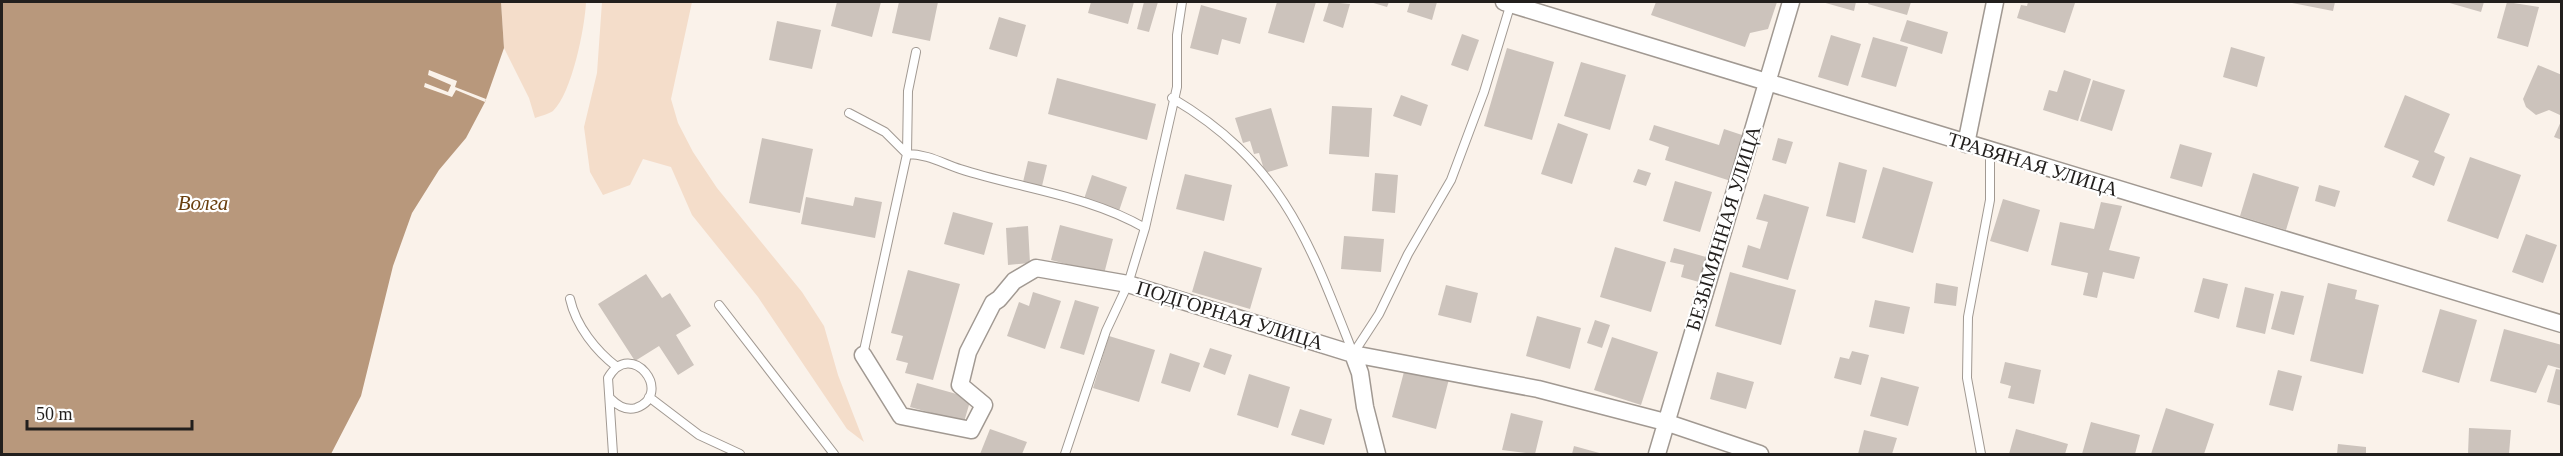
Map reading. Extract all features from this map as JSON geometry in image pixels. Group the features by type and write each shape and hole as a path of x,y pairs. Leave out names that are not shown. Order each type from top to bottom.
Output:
{"street":[{"name":"ТРАВЯНАЯ УЛИЦА","path":"1508,2 1990,152 2562,324"},
{"name":"БЕЗЫМЯННАЯ УЛИЦА","path":"1657,454 1791,2"},
{"path":"1966,144 1995,2"},
{"name":"ПОДГОРНАЯ УЛИЦА","path":"863,356 901,416 971,430 984,405 960,386 968,352 993,303 1014,281 1036,268 1128,284 1353,354 1538,389 1665,422 1760,454"},
{"path":"1353,354 1360,373 1365,407 1377,454"}],"lane":[{"path":"1065,454 1106,331 1128,284 1145,228 1176,87 1177,35 1182,2"},
{"path":"1353,354 1379,314 1408,254 1451,180 1484,92 1508,2"},
{"path":"863,356 908,154 908,91 916,52"},
{"path":"1172,98 1205,117 1241,149 1288,207 1307,237 1353,354"},
{"path":"849,113 885,132 908,154 923,154 960,169 1109,209 1145,228"},
{"path":"1981,454 1967,378 1968,317 1990,200 1990,152"},
{"path":"570,299 574,316 604,357 617,368"},
{"path":"719,305 834,454"},
{"path":"611,399 623,408 638,407 649,397 651,381 644,369 631,364 617,368 612,372 607,385 611,399 613,454"},
{"path":"649,397 699,435 740,454"}],"shaded area":[{"path":"501,2 586,2 580,43 572,75 560,102 549,113 535,118 529,98 504,48"},
{"path":"602,2 692,2 671,99 678,123 693,152 717,188 802,292 824,326 838,375 864,442 847,429 758,297 692,215 671,167 643,159 630,185 603,195 590,172 584,127 597,73"}],"water":[{"name":"Волга","path":"2,2 501,2 504,48 485,102 466,138 439,170 412,213 393,266 361,396 331,454 2,454"}],"pier":[{"path":"429,70 457,81 455,87 486,99 485,102 456,90 452,97 424,87 425,83 448,92 451,85 428,75"}],"building":[{"path":"837,2 881,2 872,37 831,26"},
{"path":"899,2 938,2 930,41 892,33"},
{"path":"1091,2 1134,2 1128,24 1088,13"},
{"path":"1144,2 1158,2 1149,32 1137,29"},
{"path":"1277,2 1316,2 1304,43 1268,33"},
{"path":"1329,2 1350,4 1343,28 1323,21"},
{"path":"1370,2 1389,2 1387,7"},
{"path":"1410,2 1437,2 1432,20 1407,12"},
{"path":"1656,2 1777,2 1768,29 1750,33 1745,47 1651,15"},
{"path":"1822,2 1856,2 1854,11"},
{"path":"1869,2 1911,2 1907,15 1868,4"},
{"path":"2028,2 2075,3 2065,33 2017,18 2021,5 2027,6"},
{"path":"2287,2 2335,2 2333,11"},
{"path":"2446,2 2484,2 2481,12"},
{"path":"2507,2 2539,7 2528,47 2497,38"},
{"path":"1201,5 1247,18 1240,44 1222,39 1218,55 1190,48"},
{"path":"999,17 1026,25 1017,57 989,49"},
{"path":"1907,20 1948,32 1942,54 1900,41"},
{"path":"777,21 821,30 812,69 769,60"},
{"path":"1462,34 1479,40 1468,71 1451,65"},
{"path":"1831,35 1861,44 1848,86 1818,77"},
{"path":"1873,37 1908,47 1896,87 1861,77"},
{"path":"2231,47 2265,57 2257,87 2223,77"},
{"path":"1507,48 1554,62 1532,140 1484,126"},
{"path":"1581,62 1626,75 1610,130 1564,116"},
{"path":"2538,65 2562,75 2560,115 2549,110 2536,115 2526,107 2523,99"},
{"path":"2064,70 2091,79 2078,121 2043,110 2049,90 2057,92"},
{"path":"1057,78 1156,104 1147,140 1048,114"},
{"path":"2093,80 2125,90 2112,131 2080,121"},
{"path":"1401,95 1428,105 1421,126 1393,116"},
{"path":"2405,95 2450,114 2434,152 2445,157 2434,186 2412,177 2419,161 2384,147"},
{"path":"1332,106 1372,108 1369,157 1329,154"},
{"path":"1271,108 1288,166 1265,173 1259,153 1254,154 1250,141 1243,143 1235,118"},
{"path":"2562,119 2562,140 2554,137"},
{"path":"1558,123 1588,134 1572,184 1541,174"},
{"path":"1654,125 1719,145 1724,129 1748,137 1734,182 1665,160 1669,147 1649,140"},
{"path":"762,138 813,149 800,213 749,203"},
{"path":"1778,138 1793,142 1786,164 1772,160"},
{"path":"2180,144 2212,153 2202,187 2170,178"},
{"path":"2470,157 2521,175 2498,239 2447,221"},
{"path":"1028,161 1047,165 1042,186 1023,182"},
{"path":"1839,162 1867,170 1855,223 1826,216"},
{"path":"1883,167 1933,182 1913,253 1862,238"},
{"path":"1638,169 1651,173 1646,186 1633,182"},
{"path":"1375,173 1398,175 1395,213 1372,211"},
{"path":"2253,173 2299,187 2286,230 2240,216"},
{"path":"1185,174 1232,185 1224,221 1176,209"},
{"path":"1092,175 1127,187 1119,211 1084,199"},
{"path":"1675,181 1712,192 1700,232 1663,221"},
{"path":"2319,185 2340,191 2335,207 2315,201"},
{"path":"1764,194 1809,207 1788,280 1742,267 1748,245 1760,249 1768,222 1756,219"},
{"path":"806,197 853,206 855,197 882,202 875,238 801,224"},
{"path":"2003,199 2040,210 2028,252 1990,241"},
{"path":"2101,202 2122,206 2109,250 2140,257 2134,279 2103,272 2097,298 2083,295 2088,273 2051,265 2060,222 2094,229"},
{"path":"953,212 993,223 984,255 944,244"},
{"path":"1060,225 1113,239 1104,274 1051,260"},
{"path":"1028,226 1030,263 1008,265 1006,228"},
{"path":"2526,234 2557,245 2543,283 2512,272"},
{"path":"1344,236 1384,239 1381,272 1341,269"},
{"path":"1615,247 1666,262 1651,312 1600,297"},
{"path":"1674,248 1706,257 1699,282 1681,277 1684,265 1670,262"},
{"path":"1204,251 1262,268 1250,309 1192,292"},
{"path":"908,270 960,284 933,380 905,373 908,363 896,360 903,336 891,333"},
{"path":"1730,272 1796,290 1781,345 1715,326"},
{"path":"646,274 662,298 670,293 691,326 676,335 694,365 678,375 659,346 635,361 598,304"},
{"path":"2203,278 2228,284 2219,319 2194,312"},
{"path":"1936,283 1958,287 1956,306 1934,303"},
{"path":"2328,283 2357,290 2355,299 2379,305 2363,374 2310,361"},
{"path":"1446,285 1478,293 1471,323 1438,315"},
{"path":"2245,287 2274,294 2265,334 2236,327"},
{"path":"2281,291 2304,296 2294,335 2271,329"},
{"path":"1033,292 1061,301 1045,349 1007,336 1019,302 1029,306"},
{"path":"1075,300 1099,307 1084,355 1060,348"},
{"path":"1875,300 1910,307 1904,334 1869,327"},
{"path":"2440,309 2477,320 2459,383 2422,372"},
{"path":"1537,316 1581,328 1570,369 1526,356"},
{"path":"1595,320 1610,325 1602,348 1587,343"},
{"path":"2504,329 2562,345 2562,369 2548,365 2536,393 2490,381"},
{"path":"1109,336 1155,350 1139,402 1093,388"},
{"path":"1612,337 1658,352 1641,405 1594,390"},
{"path":"1210,348 1232,355 1225,375 1203,367"},
{"path":"1852,351 1869,355 1861,385 1834,378 1840,357 1849,359"},
{"path":"1170,353 1200,363 1190,392 1161,383"},
{"path":"2005,362 2041,370 2034,404 2008,398 2011,386 2000,383"},
{"path":"1405,368 1449,379 1436,429 1392,417"},
{"path":"2556,369 2562,370 2562,406 2547,402"},
{"path":"2278,370 2302,376 2293,411 2269,405"},
{"path":"1717,372 1754,382 1746,409 1710,399"},
{"path":"1249,374 1290,387 1278,428 1237,415"},
{"path":"1881,377 1919,387 1908,426 1870,416"},
{"path":"917,383 971,398 964,422 910,407"},
{"path":"2166,408 2214,424 2204,454 2151,454"},
{"path":"1300,409 1332,419 1324,445 1291,435"},
{"path":"1511,413 1543,421 1535,454 1502,450"},
{"path":"2091,422 2140,435 2135,454 2082,454"},
{"path":"2469,428 2511,430 2509,454 2468,454"},
{"path":"990,429 1027,442 1022,454 980,454"},
{"path":"2016,429 2068,444 2065,454 2009,454"},
{"path":"1864,430 1897,438 1892,454 1858,454"},
{"path":"2338,444 2366,447 2366,454 2337,454"},
{"path":"1574,446 1603,454 1572,454"}]}
